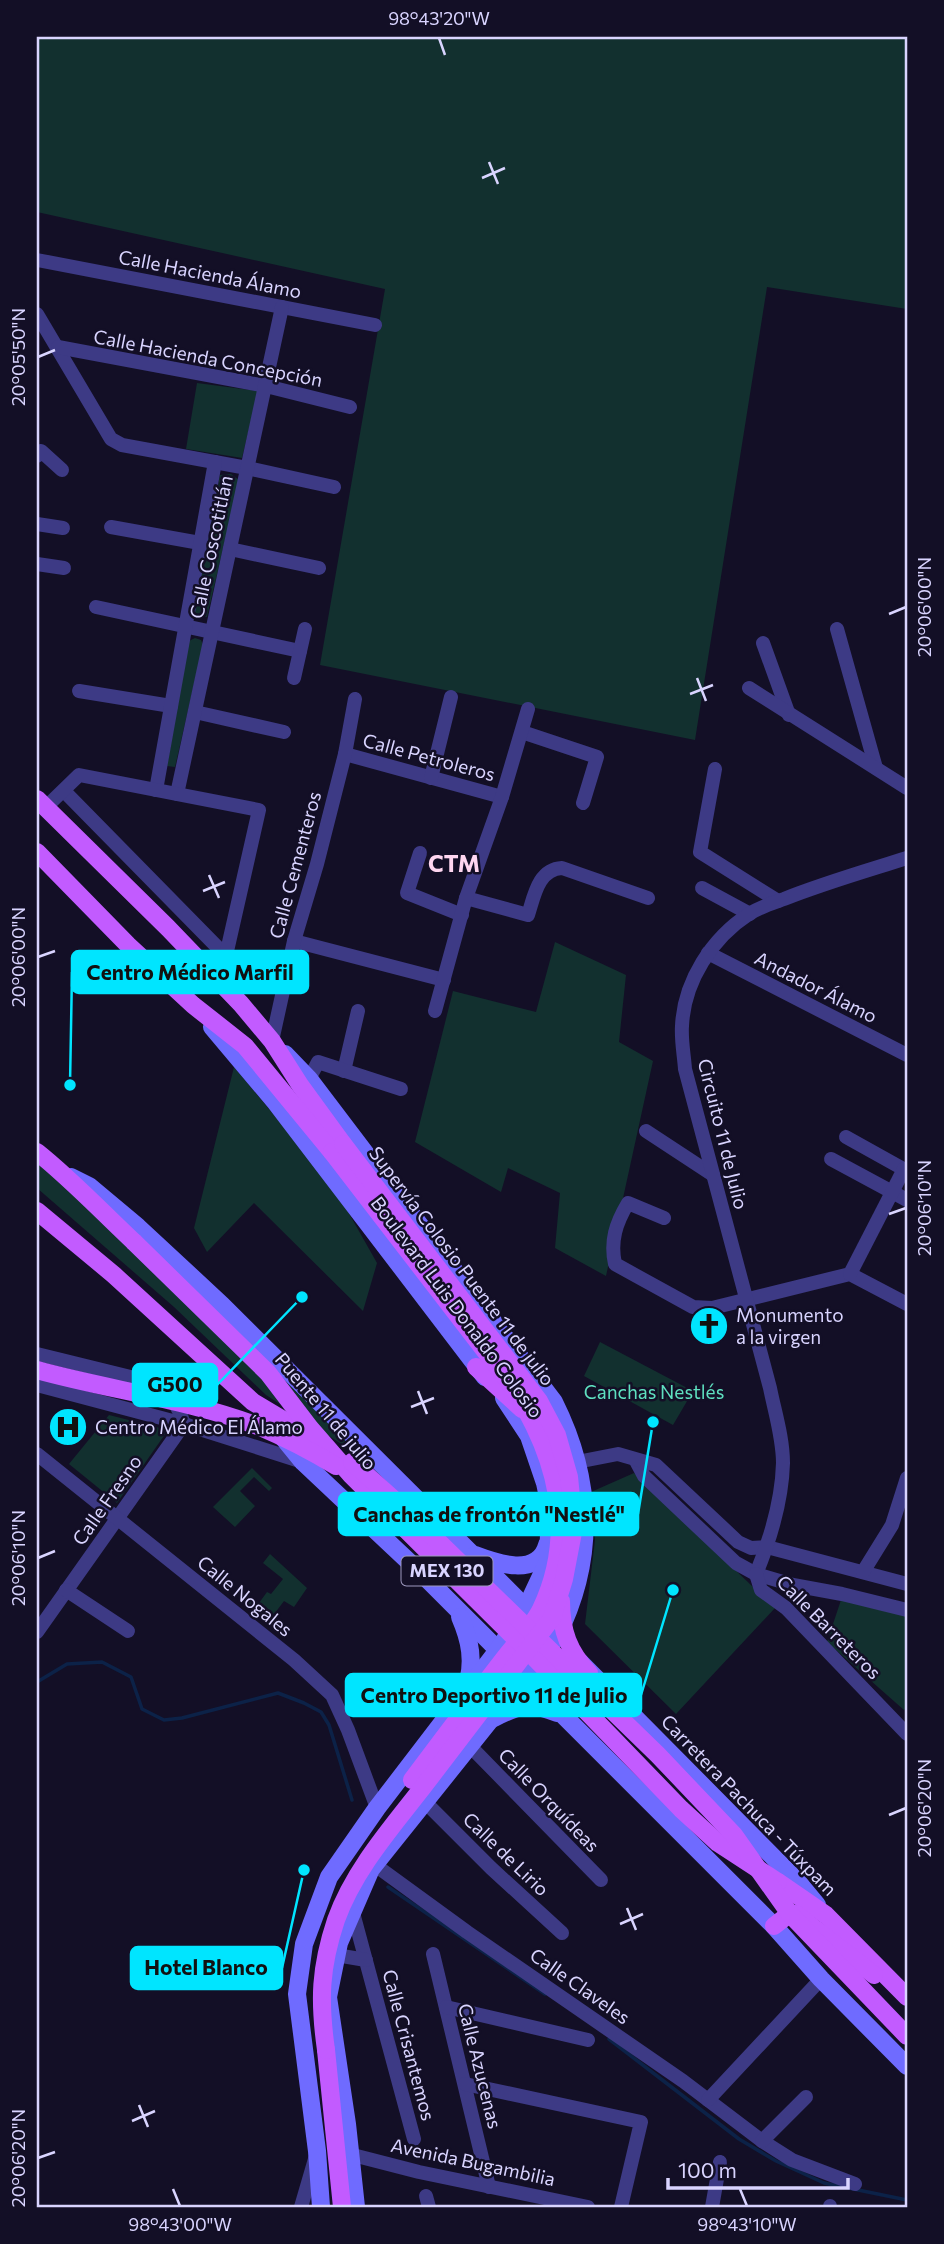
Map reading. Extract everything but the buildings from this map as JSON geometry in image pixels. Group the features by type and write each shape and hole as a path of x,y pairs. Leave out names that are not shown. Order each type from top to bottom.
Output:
{"main road":[{"name":"Boulevard Luis Donaldo Colosio","path":"41,804 168,928 272,1041"},
{"name":"Boulevard Luis Donaldo Colosio","path":"37,852 128,945 193,1005"},
{"path":"193,1005 246,1046 337,1148"},
{"path":"272,1041 337,1148"},
{"name":"Supervía Colosio Puente 11 de julio","path":"320,2050 320,1995 327,1951 337,1918 351,1887 377,1846 552,1618 564,1579 574,1527 569,1477 556,1435 538,1401 337,1148"},
{"name":"Carretera Pachuca - Túxpam","path":"37,1152 65,1174 77,1189 134,1242"},
{"name":"MEX 130","path":"37,1211 114,1275 253,1402"},
{"name":"Puente 11 de julio","path":"134,1242 268,1373 310,1428 351,1475 529,1652 689,1817 718,1843 778,1882"},
{"path":"476,1367 522,1409 545,1439 557,1461 572,1504 571,1557 561,1601 565,1638 578,1661 654,1744"},
{"path":"37,1370 258,1426 305,1448 351,1475"},
{"name":"Puente 11 de julio","path":"253,1402 363,1471 654,1744 734,1835 790,1914 907,2035"},
{"name":"Carretera Pachuca - Túxpam","path":"778,1882 826,1916 907,1997"},
{"path":"774,1926 788,1915 796,1914 856,1963 907,1997"},
{"path":"320,2050 333,2207"},
{"path":"320,2050 342,2207"}],"street":[{"name":"Calle Hacienda Álamo","path":"37,260 375,325"},
{"name":"Calle Coscotitlán","path":"177,794 282,307"},
{"path":"37,314 111,439 122,445 215,461 334,487"},
{"name":"Calle Hacienda Concepción","path":"58,347 266,386 350,407"},
{"path":"37,456 41,452 62,470"},
{"name":"Calle Coscotitlán","path":"156,790 215,461"},
{"path":"37,524 63,528"},
{"path":"111,527 200,543"},
{"path":"230,549 320,568"},
{"path":"37,564 64,568"},
{"path":"96,607 300,651"},
{"path":"294,678 305,629"},
{"path":"837,629 876,768"},
{"path":"763,643 789,715"},
{"path":"749,688 907,788"},
{"path":"79,691 171,706"},
{"path":"431,778 451,697"},
{"name":"Calle Cementeros","path":"272,1041 294,941 345,754 355,699"},
{"path":"435,1012 466,898 502,797 528,709"},
{"path":"195,712 284,732"},
{"path":"522,732 597,757 583,803"},
{"name":"Calle Petroleros","path":"345,754 502,797"},
{"path":"715,769 700,852 778,901"},
{"path":"41,804 64,791 79,775 259,810 220,982"},
{"path":"64,791 226,956"},
{"path":"420,853 407,893 462,915"},
{"name":"Circuito 11 de Julio","path":"756,1574 767,1547 783,1464 780,1433 685,1069 682,1026 688,993 696,972 708,953 725,934 750,914 778,901 907,858"},
{"path":"466,898 528,915 540,880 555,869 648,898"},
{"path":"702,888 750,914"},
{"path":"294,941 444,980"},
{"name":"Andador Álamo","path":"708,953 907,1055"},
{"name":"Boulevard Luis Donaldo Colosio","path":"193,1005 276,1103 476,1367 505,1399 529,1436 550,1507 548,1561 526,1608 461,1702 377,1808 329,1877 304,1944 297,1994 317,2151 321,2207"},
{"path":"344,1071 358,1011"},
{"name":"Boulevard Luis Donaldo Colosio","path":"272,1041 309,1079 554,1402 567,1429 578,1462 584,1508 585,1546 574,1597 549,1646 524,1676"},
{"path":"309,1079 318,1062 401,1089"},
{"path":"646,1130 713,1175"},
{"path":"846,1137 906,1170 850,1274"},
{"path":"831,1159 907,1200"},
{"name":"Carretera Pachuca - Túxpam","path":"65,1174 89,1186 202,1287 526,1608 549,1646 604,1686 654,1744 797,1882 826,1916"},
{"path":"664,1218 628,1203 620,1216 612,1248 615,1264 693,1307 712,1308 850,1274 907,1304"},
{"path":"37,1354 155,1383 169,1393 184,1424"},
{"path":"37,1385 184,1424 303,1462"},
{"name":"MEX 130","path":"253,1402 303,1462 423,1575 774,1926 821,1979 907,2066"},
{"name":"Calle Fresno","path":"37,1632 184,1424"},
{"name":"Calle Nogales","path":"37,1454 294,1660 332,1695 377,1808"},
{"path":"578,1462 618,1454 656,1465 738,1542 751,1548 767,1547 907,1584"},
{"name":"Calle Barreteros","path":"636,1461 644,1476 719,1547 736,1563 756,1574 761,1590 786,1608 907,1734"},
{"path":"863,1572 892,1525 907,1478"},
{"path":"469,1552 508,1566 522,1566 535,1561 546,1551 550,1535"},
{"path":"756,1574 793,1585 907,1610"},
{"path":"423,1575 457,1582 481,1593 514,1626 535,1638 545,1640 618,1733 654,1744"},
{"path":"66,1590 128,1631"},
{"path":"574,1597 572,1618 579,1649 604,1686"},
{"path":"457,1610 466,1630 472,1656 461,1702"},
{"path":"498,1650 516,1645 531,1648 549,1646"},
{"path":"356,2207 328,1997 336,1955 352,1909 375,1865 524,1676"},
{"path":"488,1721 516,1707 528,1705 544,1707 563,1716"},
{"name":"Calle Orquídeas","path":"470,1746 601,1880"},
{"path":"414,1762 433,1767 443,1781"},
{"name":"Calle de Lirio","path":"425,1802 562,1933"},
{"name":"Calle Claveles","path":"375,1865 762,2141 792,2160 855,2184"},
{"name":"Calle Crisantemos","path":"352,1909 414,2139"},
{"name":"Calle Azucenas","path":"433,1954 489,2187"},
{"name":"Calle Crisantemos","path":"336,1955 366,1961"},
{"path":"708,2100 821,1979"},
{"path":"446,2007 588,2040"},
{"path":"465,2084 640,2122 621,2207"},
{"path":"762,2141 806,2097"},
{"path":"301,2207 317,2151"},
{"name":"Avenida Bugambilia","path":"349,2154 588,2207"},
{"path":"712,2207 720,2162"}],"green space":[{"path":"37,37 907,37 907,309 767,287 695,740 320,665 385,289 37,212"},
{"path":"197,383 258,391 242,458 186,449"},
{"path":"231,474 239,480 207,617 196,617 220,475"},
{"path":"195,638 201,640 203,645 175,767 167,766 189,641"},
{"path":"555,942 626,975 619,1042 653,1061 606,1276 555,1248 560,1193 508,1168 501,1192 415,1142 453,991 536,1012"},
{"path":"234,1067 334,1187 377,1263 363,1311 254,1203 207,1252 194,1228"},
{"path":"37,1162 256,1350 352,1446 349,1449 266,1395 174,1307 37,1188"},
{"name":"Canchas Nestlés","path":"600,1342 693,1391 673,1425 584,1376"},
{"path":"109,1415 168,1430 117,1503 69,1464"},
{"path":"252,1468 272,1488 269,1491 254,1477 240,1491 255,1506 235,1527 213,1507"},
{"path":"634,1473 775,1608 676,1714 585,1624 595,1540 591,1492"},
{"path":"270,1554 307,1588 294,1607 284,1601 269,1621 234,1593 239,1587 259,1603 267,1592 271,1594 283,1579 263,1563"},
{"path":"842,1597 907,1616 907,1707 904,1710 827,1642"}],"waterway":[{"path":"37,1682 67,1664 102,1662 131,1677 142,1709 164,1720 182,1718 278,1693 321,1712 329,1725 352,1800"},
{"path":"388,1887 545,1994"},
{"path":"609,2039 739,2139 776,2161 824,2183 907,2200"}],"place":[{"name":"Centro Médico Marfil","path":"70,1085"},
{"name":"G500","path":"302,1297"},
{"name":"Monumento a la virgen","path":"709,1326"},
{"name":"Canchas de frontón \"Nestlé\"","path":"653,1422"},
{"name":"Centro Médico El Álamo","path":"68,1427"},
{"name":"Centro Deportivo 11 de Julio","path":"673,1590"},
{"name":"Hotel Blanco","path":"304,1870"}],"district":[{"name":"CTM","path":"454,864"}]}
